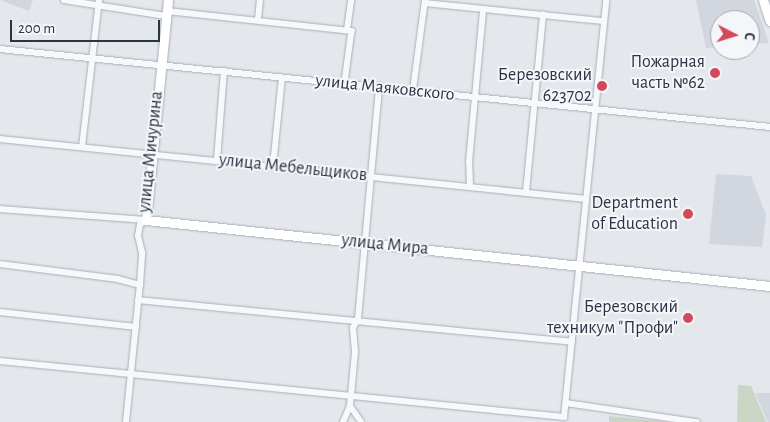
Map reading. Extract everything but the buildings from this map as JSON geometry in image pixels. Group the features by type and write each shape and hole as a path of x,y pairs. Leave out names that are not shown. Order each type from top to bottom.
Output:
{"street":[{"path":"64,0 166,13 258,19 350,30"},
{"name":"улица Мичурина","path":"126,422 140,285 142,253 138,236 146,220 151,154 168,0"},
{"path":"258,19 260,0"},
{"path":"345,82 350,30 350,0"},
{"path":"0,361 564,417 606,0"},
{"path":"763,0 770,21"},
{"path":"414,90 425,2 483,10 604,21"},
{"path":"82,147 99,3"},
{"path":"470,186 483,10"},
{"path":"526,192 543,15"},
{"name":"улица Маяковского","path":"0,50 92,57 282,78 345,82 475,98 770,126"},
{"path":"217,160 224,71"},
{"path":"273,166 282,78"},
{"path":"343,422 350,406 355,352 353,328 358,319 379,86"},
{"name":"улица Мебельщиков","path":"0,139 586,199"},
{"name":"улица Мира","path":"0,209 146,220 770,286"},
{"path":"0,264 118,279 140,285"},
{"path":"138,300 358,319 572,342"},
{"path":"0,312 136,328"},
{"path":"566,403 697,422"},
{"path":"350,406 361,422"}],"shaded area":[{"path":"0,0 33,0 29,11"},
{"path":"696,0 754,0 757,10 710,10 710,48 706,48"},
{"path":"760,17 769,43 760,43"},
{"path":"716,174 751,176 766,215 762,247 709,244"},
{"path":"755,393 770,393 770,422 767,421"}],"green space":[{"path":"738,385 751,386 766,422 737,422"},
{"path":"609,416 666,422 609,422"}],"place":[{"name":"Пожарная часть №62","path":"715,73"},
{"name":"Березовский 623702","path":"602,86"},
{"name":"Department of Education","path":"688,214"},
{"name":"Березовский техникум \"Профи\"","path":"688,318"}]}
